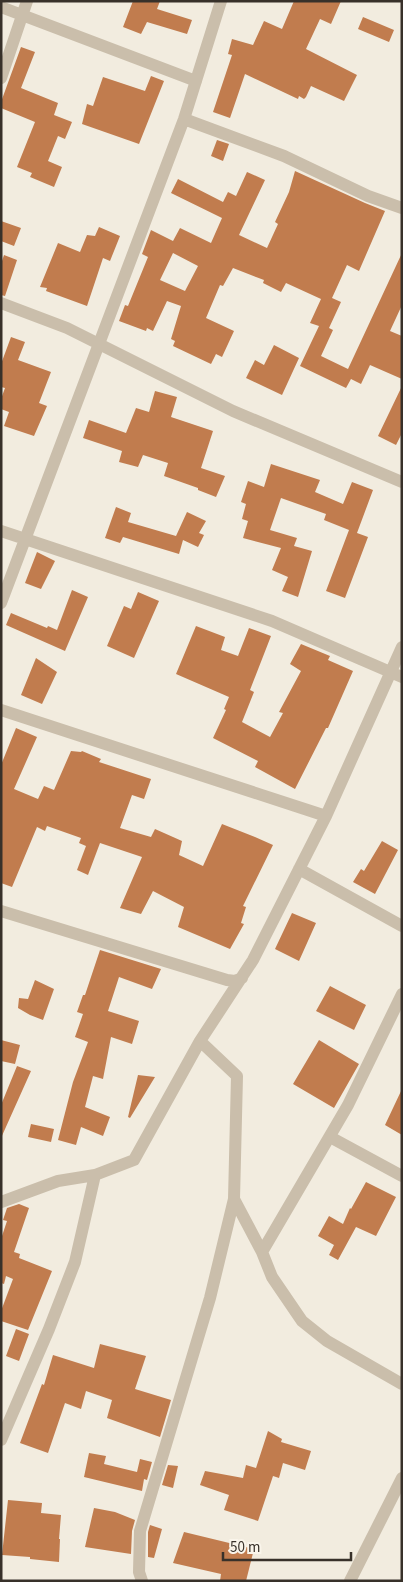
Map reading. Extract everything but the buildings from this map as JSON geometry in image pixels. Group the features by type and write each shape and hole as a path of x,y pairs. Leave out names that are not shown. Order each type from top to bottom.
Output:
{"street":[{"path":"1,78 27,1"},
{"path":"1,603 184,119 221,1"},
{"path":"1,7 196,81"},
{"path":"184,119 284,156 368,196 402,208"},
{"path":"1,303 67,328 233,411 402,482"},
{"path":"1,531 272,621 402,677"},
{"path":"1,1202 58,1181 95,1175 134,1160 200,1041 250,965 326,816 402,647"},
{"path":"1,710 326,816"},
{"path":"299,869 402,926"},
{"path":"1,910 219,978 235,980 242,978"},
{"path":"262,1252 348,1105 402,994"},
{"path":"142,1581 139,1572 140,1531 210,1298 234,1200 237,1076 200,1041"},
{"path":"330,1137 402,1176"},
{"path":"1,1440 49,1329 75,1262 95,1175"},
{"path":"234,1200 262,1252 272,1277 302,1321 327,1341 402,1384"},
{"path":"352,1579 402,1478"}]}
